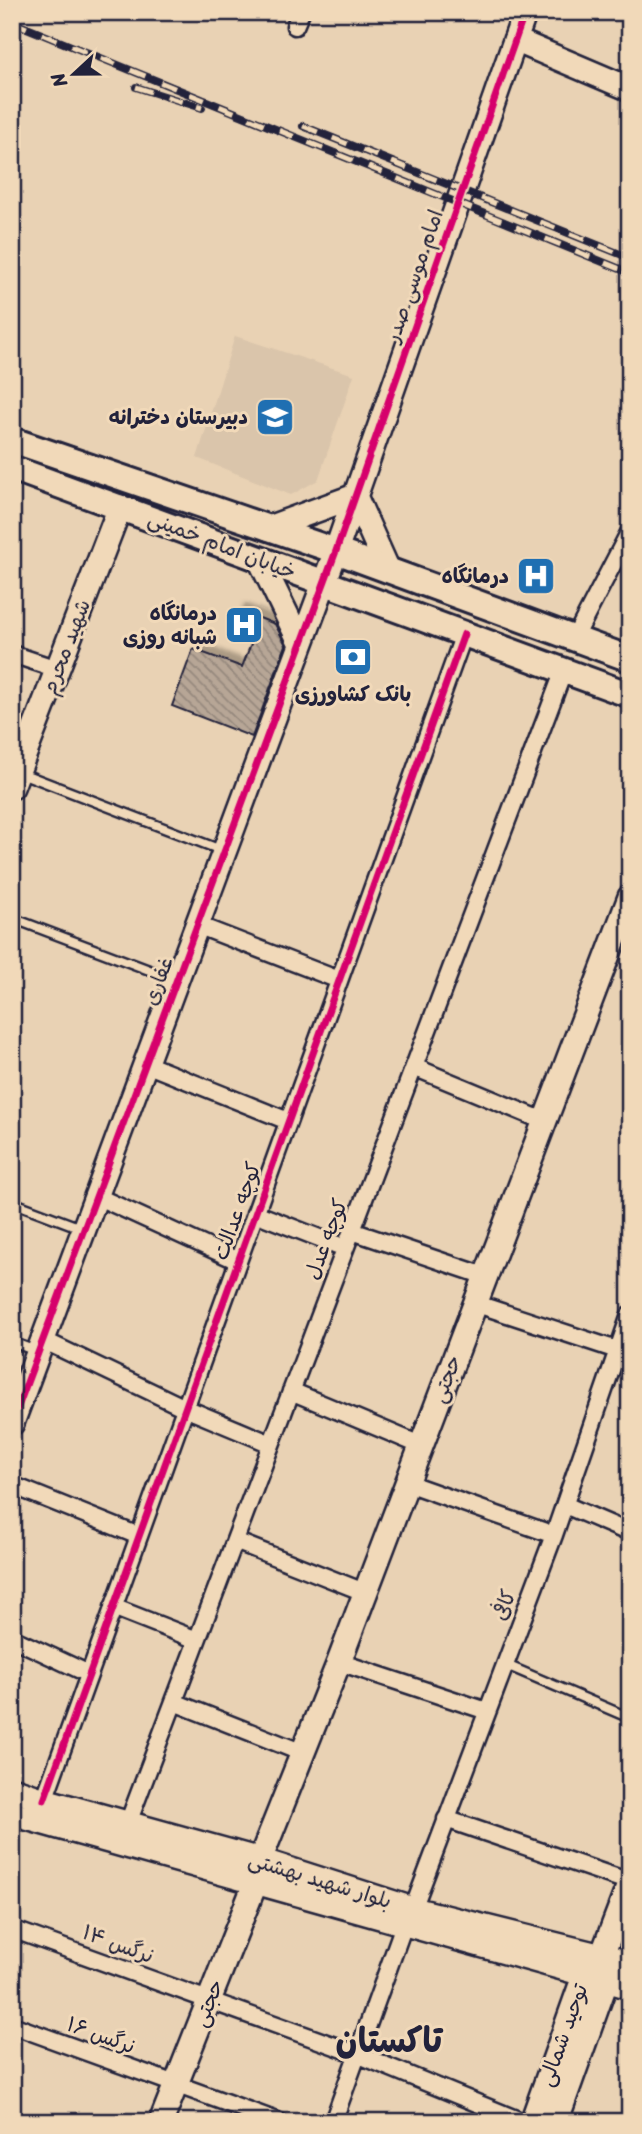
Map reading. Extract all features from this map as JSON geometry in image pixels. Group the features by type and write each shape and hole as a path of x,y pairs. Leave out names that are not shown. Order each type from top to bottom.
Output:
{"main road":[{"name":"خیابان امام خمینی","path":"12,440 336,551 630,659"},
{"name":"خیابان امام خمینی","path":"12,468 630,695"}],"street":[{"name":"امام موسی صدر","path":"336,551 525,12"},
{"path":"515,40 630,89"},
{"path":"268,528 355,496 388,570"},
{"name":"شهید محرم","path":"15,780 120,507"},
{"path":"574,639 630,531"},
{"name":"غفاری","path":"12,1423 336,551"},
{"path":"260,560 301,644"},
{"name":"کوچه عدالت","path":"44,1800 464,634"},
{"path":"12,654 57,670"},
{"name":"کوچه عدل","path":"128,1823 564,670"},
{"name":"حجتی","path":"260,1860 339,1662 630,897"},
{"path":"197,925 339,980"},
{"path":"146,1064 288,1121"},
{"path":"414,1067 544,1121"},
{"path":"96,1196 238,1261"},
{"path":"255,1213 345,1248"},
{"path":"352,1231 485,1276"},
{"path":"474,1303 624,1354"},
{"name":"کافی","path":"333,2122 408,1917 624,1354 630,1315"},
{"path":"41,1346 271,1444"},
{"path":"291,1391 420,1445"},
{"path":"407,1483 554,1535"},
{"path":"12,1485 139,1536"},
{"path":"565,1505 630,1533"},
{"path":"234,1541 364,1592"},
{"path":"113,1607 197,1640"},
{"path":"12,1638 89,1674"},
{"path":"339,1662 487,1711"},
{"path":"174,1702 303,1753"},
{"name":"بلوار شهید بهشتی","path":"12,1789 260,1860 408,1917 595,1979 630,1987"},
{"name":"بلوار شهید بهشتی","path":"12,1814 255,1884 630,1963"},
{"path":"446,1818 630,1882 601,1958"},
{"name":"حجتی","path":"161,2122 255,1884"},
{"name":"نرگس ۱۴","path":"12,1928 357,2054 523,2122"},
{"name":"توحید شمالی","path":"555,2122 601,1958"},
{"name":"توحید شمالی","path":"532,2122 595,1979"},
{"name":"نرگس ۱۶","path":"12,2025 280,2122"}],"lane":[{"path":"15,780 225,851"},
{"path":"12,918 177,980"},
{"path":"12,1202 84,1229"},
{"path":"12,1342 41,1346"},
{"path":"504,1664 630,1718"}],"shaded area":[{"name":"دبیرستان دخترانه","path":"235,336 354,375 318,480 291,495 197,458"}],"building":[{"path":"239,610 275,624 286,645 252,737 172,706 193,649 242,667 252,641 230,632"}],"railway":[{"path":"12,22 630,273"},
{"path":"136,87 202,108"},
{"path":"303,126 630,258"}],"cycle path":[{"path":"12,1423 336,551 525,12"},
{"path":"44,1800 464,634"}],"place":[{"name":"دبیرستان دخترانه","path":"275,417"},
{"name":"درمانگاه","path":"536,576"},
{"name":"درمانگاه شبانه روزی","path":"244,625"},
{"name":"بانک کشاورزی","path":"353,657"}],"district":[{"name":"تاکستان","path":"389,2040"}]}
